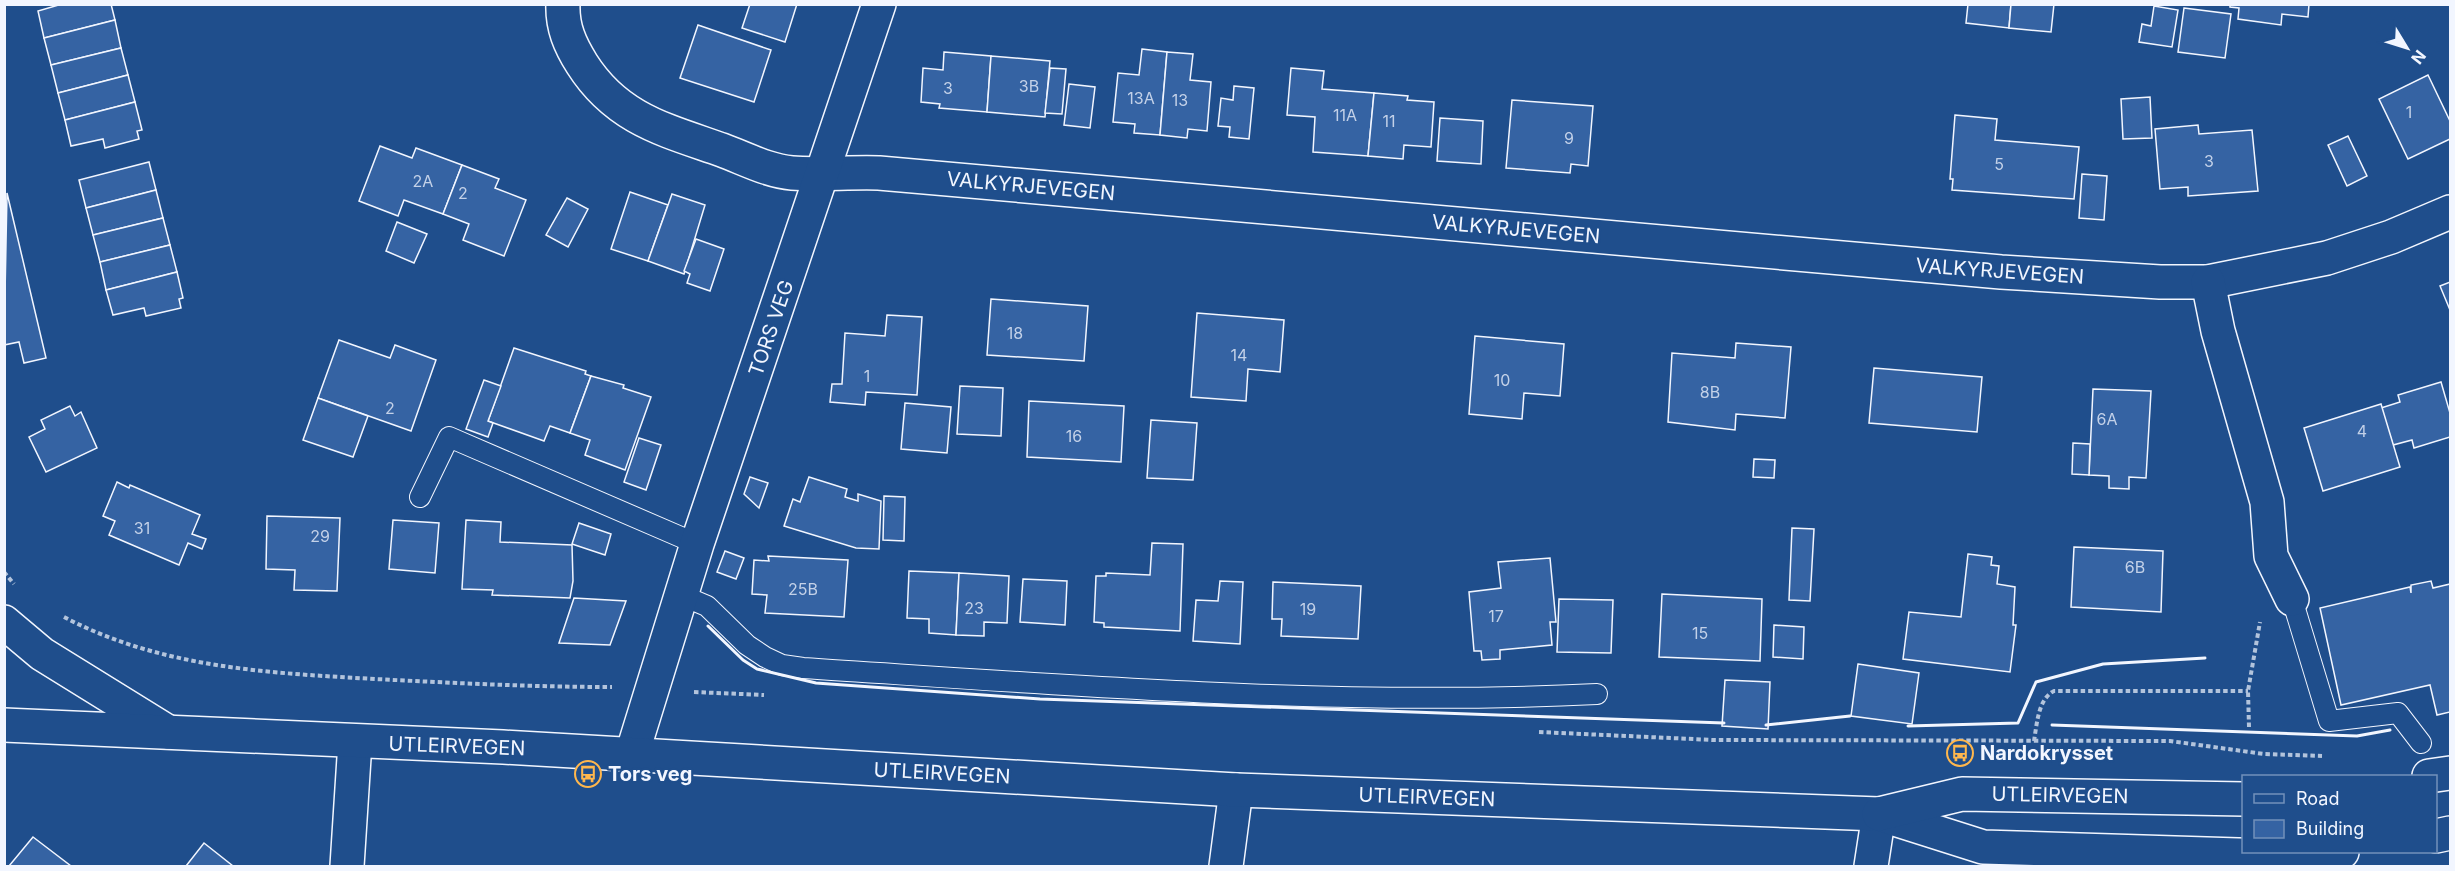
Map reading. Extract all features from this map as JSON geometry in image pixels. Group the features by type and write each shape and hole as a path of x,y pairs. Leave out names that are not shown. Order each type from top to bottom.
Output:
{"street":[{"name":"VALKYRJEVEGEN","path":"563,4 563,25 573,50 592,81 609,99 630,114 654,126 780,171 879,172 2001,272 2160,282 2208,282 2327,258 2391,237 2451,212"},
{"name":"TORS VEG","path":"632,754 697,544 879,4"},
{"path":"2208,282 2218,331 2266,502 2271,556 2292,599"},
{"path":"4,622 42,654 172,734"},
{"name":"UTLEIRVEGEN","path":"4,725 503,747 1236,790 1880,814 1983,847 2270,856 2324,853"},
{"path":"347,867 355,742"},
{"path":"1226,867 1236,790"},
{"name":"UTLEIRVEGEN","path":"1880,814 1962,794 2242,798"},
{"path":"1871,867 1880,814"}],"lane":[{"path":"420,497 449,437 697,544"},
{"path":"681,595 707,606 747,645 765,657 782,665 802,668 1227,693 1500,699 1597,694"},
{"path":"2292,599 2329,721 2398,713 2421,743"}],"path":[{"path":"2249,727 2248,691 2271,556"},
{"path":"2034,741 2042,703 2046,695 2054,691 2248,691"}],"building":[{"path":"62,4 111,4 115,20 44,38 38,11"},
{"path":"750,4 797,4 785,42 742,28"},
{"path":"1968,4 2011,4 2009,28 1966,23"},
{"path":"2011,4 2054,4 2051,32 2009,28"},
{"path":"2230,4 2309,4 2308,17 2282,14 2281,25 2238,19 2239,8 2230,7"},
{"path":"2154,6 2178,10 2172,47 2139,42 2142,24 2151,26"},
{"path":"2184,8 2231,14 2225,58 2178,52"},
{"path":"115,20 121,48 51,65 44,38"},
{"path":"698,25 771,50 754,102 680,78"},
{"path":"121,48 128,75 58,93 51,65"},
{"path":"1142,49 1167,52 1160,135 1134,133 1135,124 1113,122 1118,73 1139,75"},
{"path":"944,52 991,56 987,112 939,108 940,104 921,102 923,68 943,70"},
{"path":"1167,52 1193,54 1190,80 1211,82 1207,131 1188,129 1187,138 1160,135"},
{"path":"991,56 1050,61 1045,117 987,112"},
{"path":"1050,68 1066,69 1062,114 1045,113"},
{"path":"1291,68 1324,71 1322,89 1374,93 1368,156 1313,152 1315,117 1287,115"},
{"path":"128,75 135,102 65,120 58,93"},
{"path":"2428,75 2450,121 2450,139 2408,159 2379,99"},
{"path":"1069,84 1095,87 1090,128 1064,125"},
{"path":"1234,86 1254,88 1249,139 1229,137 1230,127 1218,126 1221,98 1233,100"},
{"path":"1374,93 1408,96 1407,100 1434,102 1431,147 1404,145 1403,159 1368,156"},
{"path":"2150,97 2152,138 2123,139 2121,99"},
{"path":"1512,100 1593,106 1588,166 1571,164 1570,173 1506,168"},
{"path":"135,102 142,130 137,131 139,139 105,148 103,139 71,146 65,120"},
{"path":"1955,115 1997,119 1995,140 2079,147 2074,199 1952,190 1953,179 1950,179"},
{"path":"1440,118 1483,121 1481,164 1437,161"},
{"path":"2198,125 2199,134 2252,130 2258,191 2188,196 2188,187 2160,189 2155,129"},
{"path":"2348,136 2367,176 2347,186 2328,145"},
{"path":"380,146 412,158 416,148 462,165 443,214 404,200 398,216 359,201"},
{"path":"149,162 156,190 86,208 79,180"},
{"path":"462,165 499,179 495,188 526,200 504,256 463,240 469,224 443,214"},
{"path":"2082,174 2107,176 2104,220 2079,218"},
{"path":"156,190 163,218 93,235 86,208"},
{"path":"630,192 668,205 648,261 611,249"},
{"path":"7,193 46,358 24,363 19,342 4,345"},
{"path":"672,194 705,205 684,274 648,261"},
{"path":"567,198 588,209 568,247 546,235"},
{"path":"163,218 170,245 100,262 93,235"},
{"path":"397,222 427,234 414,263 386,251"},
{"path":"696,239 724,249 710,291 687,283 690,274 684,271"},
{"path":"170,245 177,272 106,290 100,262"},
{"path":"177,272 183,298 179,299 181,308 146,316 144,308 113,315 106,290"},
{"path":"2450,282 2450,310 2440,286"},
{"path":"991,299 1088,306 1084,361 987,355"},
{"path":"1197,313 1284,320 1280,372 1248,369 1246,401 1191,397"},
{"path":"887,315 922,317 917,395 866,392 865,405 830,402 832,384 842,384 845,333 885,336"},
{"path":"1475,336 1564,344 1560,396 1524,393 1522,419 1469,414"},
{"path":"339,340 390,358 395,345 436,360 411,431 318,398"},
{"path":"1736,343 1791,347 1785,418 1736,414 1735,430 1668,422 1672,353 1735,358"},
{"path":"514,348 586,371 585,374 591,376 570,433 550,426 544,441 488,421"},
{"path":"1874,368 1982,377 1977,432 1869,423"},
{"path":"591,376 624,385 623,388 651,397 625,470 585,455 590,440 570,433"},
{"path":"484,380 501,386 488,421 493,423 488,437 466,429"},
{"path":"2441,382 2450,413 2450,437 2414,448 2412,440 2393,445 2381,408 2400,402 2398,395"},
{"path":"960,386 1003,388 1001,436 957,434"},
{"path":"2093,389 2151,391 2146,478 2129,477 2129,489 2109,488 2109,476 2089,475"},
{"path":"318,398 368,416 353,457 303,440"},
{"path":"1029,401 1124,406 1121,462 1027,457"},
{"path":"905,403 951,407 947,453 901,449"},
{"path":"2381,404 2400,467 2323,491 2304,428"},
{"path":"70,406 75,416 81,412 97,448 46,472 29,437 45,429 41,420"},
{"path":"1151,420 1197,423 1193,480 1147,478"},
{"path":"639,438 661,445 646,490 624,482"},
{"path":"2073,443 2090,444 2089,475 2072,474"},
{"path":"1754,459 1775,460 1774,478 1753,477"},
{"path":"750,477 768,483 759,508 744,494"},
{"path":"809,477 847,489 845,497 858,501 858,494 881,501 879,549 856,548 784,526 793,499 800,502"},
{"path":"117,482 129,488 130,485 200,515 192,534 206,539 202,549 188,543 179,565 109,535 115,521 103,516"},
{"path":"884,496 905,497 904,541 883,540"},
{"path":"267,516 340,518 337,591 294,590 295,570 266,569"},
{"path":"393,520 439,523 435,573 389,569"},
{"path":"466,520 501,522 500,542 572,545 573,581 570,598 492,595 493,590 462,589"},
{"path":"579,523 611,534 605,555 572,544"},
{"path":"1792,528 1814,529 1810,601 1789,600"},
{"path":"1152,543 1183,544 1180,631 1104,627 1104,623 1094,622 1096,576 1106,576 1106,573 1150,575"},
{"path":"2074,547 2163,551 2161,612 2071,607"},
{"path":"725,551 744,558 736,579 717,572"},
{"path":"1968,554 1992,557 1991,565 1999,566 1997,584 2015,587 2013,625 2016,625 2010,672 1903,659 1909,612 1961,617"},
{"path":"768,556 848,560 844,617 765,613 767,595 752,594 754,560 769,561"},
{"path":"1550,558 1556,622 1550,622 1552,645 1500,650 1500,659 1482,660 1481,651 1474,651 1469,592 1501,588 1498,562"},
{"path":"909,571 959,573 956,635 929,633 929,619 907,618"},
{"path":"959,573 1009,576 1007,623 984,622 984,636 956,635"},
{"path":"1023,579 1067,581 1065,625 1020,622"},
{"path":"1220,581 1243,582 1240,644 1193,641 1196,600 1218,601"},
{"path":"2431,581 2433,588 2450,584 2450,712 2437,715 2430,685 2341,705 2320,608 2410,587 2411,593 2411,585"},
{"path":"1273,582 1361,586 1358,639 1281,636 1282,619 1272,619"},
{"path":"1662,594 1762,599 1760,661 1659,657"},
{"path":"574,598 626,601 610,645 559,643"},
{"path":"1559,599 1613,600 1611,653 1557,652"},
{"path":"1774,625 1804,627 1803,659 1773,657"},
{"path":"1858,664 1919,673 1912,724 1851,716"},
{"path":"1725,680 1770,682 1768,729 1722,726"},
{"path":"33,837 71,866 9,866"},
{"path":"204,843 233,866 186,866"}],"wall":[{"path":"708,626 743,660 757,669 816,683 1040,699 1724,723"},
{"path":"1908,726 2018,723 2036,682 2103,664 2205,658"},
{"path":"1766,725 1850,716"},
{"path":"2052,725 2357,736 2390,730"}],"place":[{"name":"Nardokrysset","path":"1960,753"},
{"name":"Tors veg","path":"588,774"}]}
